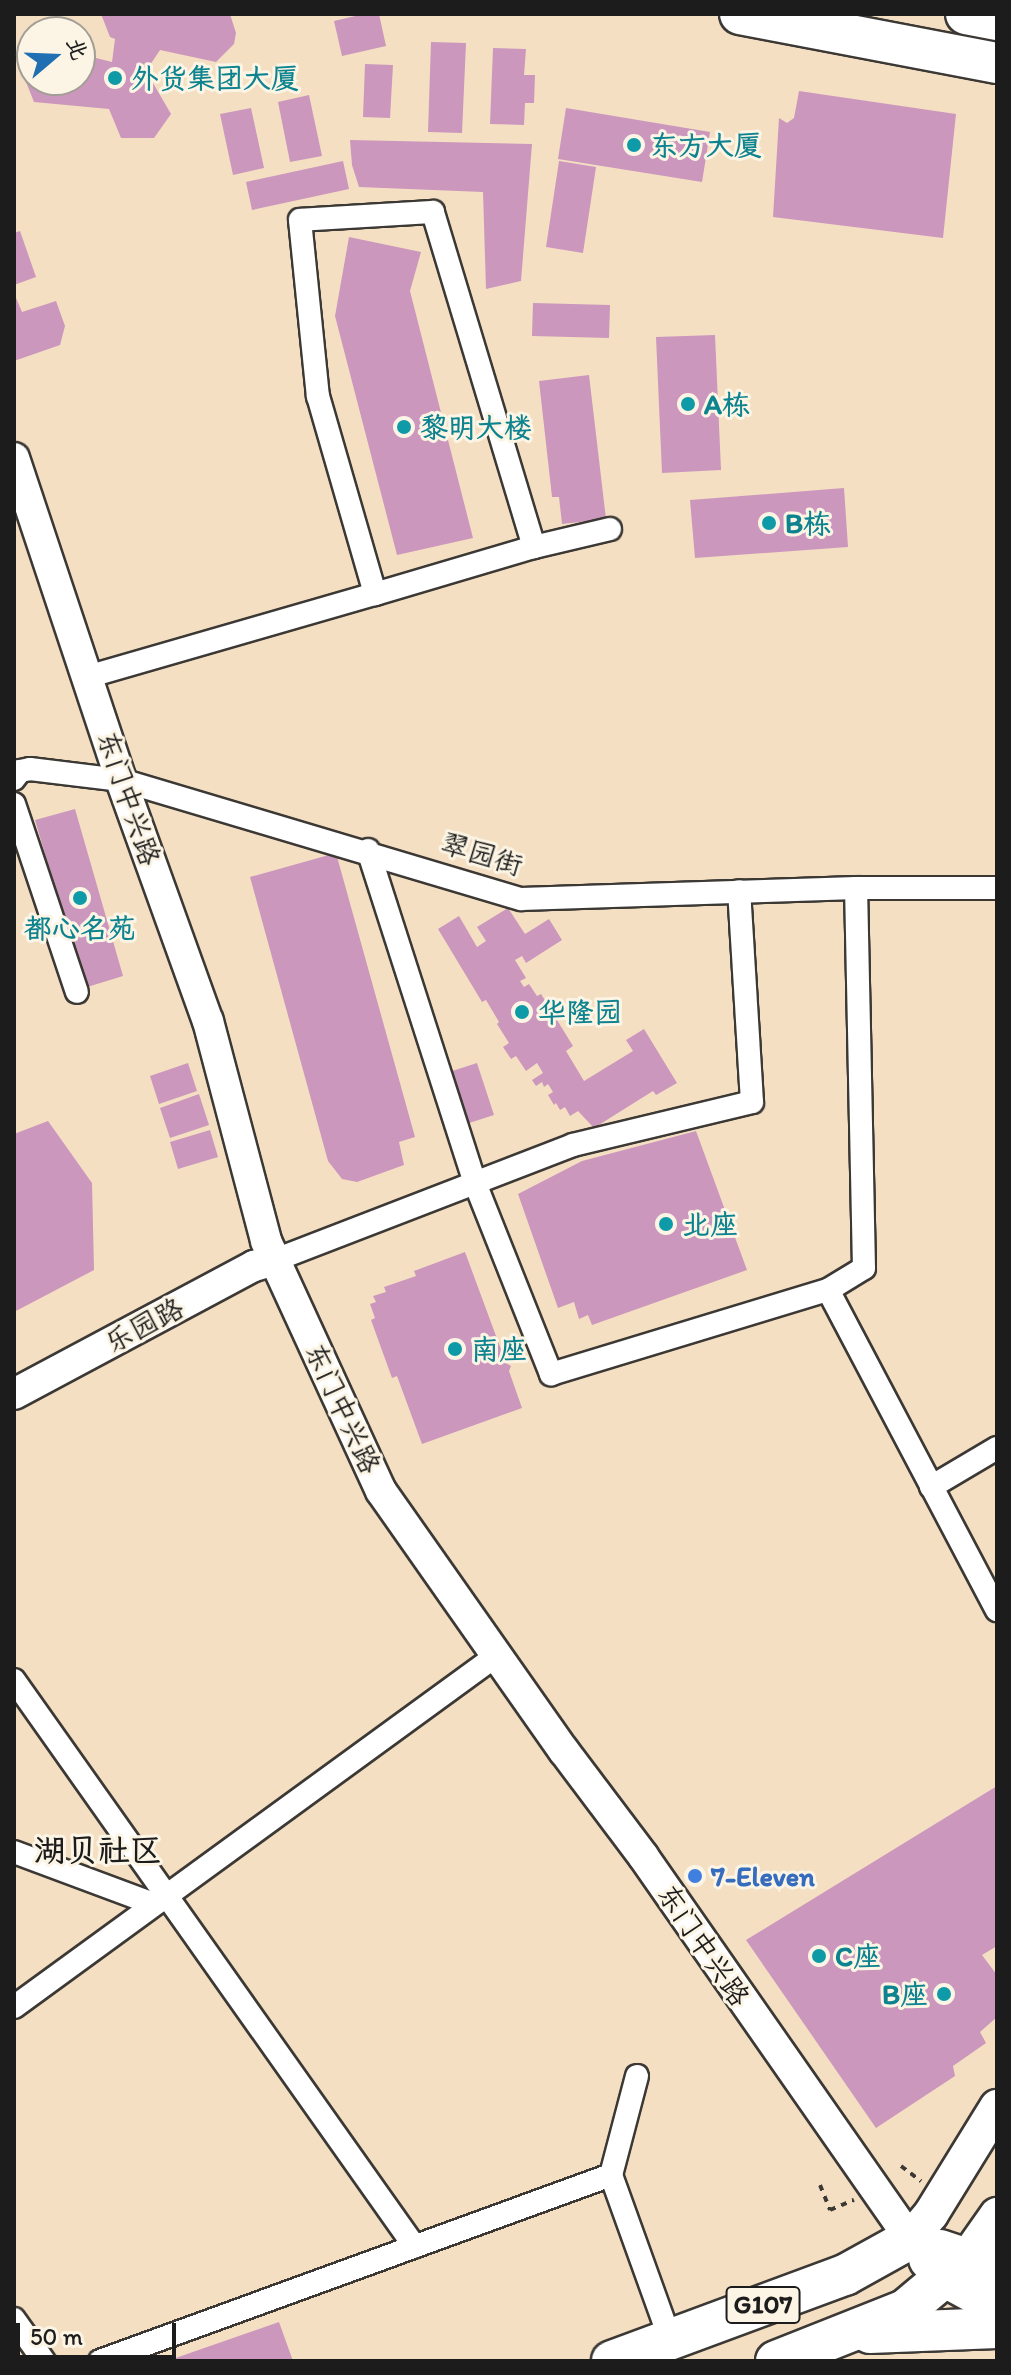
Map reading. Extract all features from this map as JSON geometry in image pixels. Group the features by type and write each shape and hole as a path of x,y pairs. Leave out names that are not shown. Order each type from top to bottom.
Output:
{"highway":[{"path":"740,14 997,63"},
{"path":"966,14 997,20"},
{"path":"910,2239 970,2268 997,2305"},
{"name":"G107","path":"612,2361 845,2275 910,2239"},
{"name":"G107","path":"776,2361 905,2310 970,2268"},
{"path":"850,2334 997,2328"}],"main road":[{"path":"910,2239 931,2214 997,2107"},
{"path":"970,2268 997,2215"}],"street":[{"path":"375,594 318,396 300,220 433,212 534,547"},
{"name":"东门中兴路","path":"14,458 21,495 208,1021 266,1241 381,1491 643,1856 910,2239"},
{"path":"87,677 534,547 610,529"},
{"name":"翠园街","path":"14,779 20,771 30,769 121,780 368,850 521,899 856,888 997,888"},
{"path":"14,804 77,992"},
{"path":"368,850 475,1183 551,1374 828,1290 864,1268 856,888"},
{"path":"275,1260 573,1145 752,1102 739,891"},
{"name":"乐园路","path":"14,1394 254,1266 275,1260"},
{"path":"828,1290 997,1610"},
{"path":"931,1487 997,1448"},
{"path":"14,2007 497,1655"},
{"path":"14,1680 160,1900 415,2247"},
{"path":"14,1852 160,1900"},
{"path":"637,2076 611,2175 670,2339"},
{"path":"100,2361 611,2175"},
{"path":"14,2319 44,2361"}],"path":[{"path":"820,2185 830,2210 855,2200"}],"building":[{"name":"外货集团大厦","path":"101,14 230,14 236,33 234,44 216,62 160,50 146,71 171,114 154,138 121,138 109,109 34,102 32,96 96,96 96,58 112,62 115,39 110,37"},
{"path":"379,14 386,46 342,56 334,21"},
{"path":"431,42 466,43 462,133 428,132"},
{"path":"493,48 526,49 524,75 535,75 534,103 525,103 524,125 490,124"},
{"path":"365,64 393,65 390,118 363,117"},
{"path":"799,91 956,114 943,238 773,217 779,118 787,123 794,118"},
{"path":"309,95 322,156 290,162 278,102"},
{"path":"251,108 264,168 233,175 220,114"},
{"name":"东方大厦","path":"566,108 710,132 702,182 558,159"},
{"path":"350,140 532,144 521,281 486,289 483,192 359,187 352,165"},
{"path":"343,161 349,189 252,210 246,182"},
{"path":"559,161 596,167 583,253 546,247"},
{"path":"20,231 36,277 14,285 14,233"},
{"name":"黎明大楼","path":"349,237 421,252 410,291 473,538 397,555 335,316"},
{"path":"14,293 22,312 56,301 65,326 60,345 14,361"},
{"path":"533,303 610,305 609,338 532,336"},
{"name":"A栋","path":"715,335 721,470 662,473 656,337"},
{"path":"589,375 606,519 562,524 559,497 552,497 539,381"},
{"name":"B栋","path":"844,488 848,547 695,558 690,500"},
{"name":"都心名苑","path":"75,809 123,976 84,988 35,820"},
{"path":"336,853 415,1137 399,1142 404,1165 357,1182 342,1179 328,1161 250,877"},
{"name":"华隆园","path":"508,908 525,934 549,919 562,940 526,963 522,956 515,960 526,978 520,981 524,987 529,984 537,996 541,994 573,1046 566,1051 584,1081 633,1051 626,1040 644,1029 677,1083 656,1095 653,1091 594,1128 578,1111 570,1116 565,1107 560,1110 556,1103 554,1105 548,1095 553,1092 548,1084 544,1087 542,1082 536,1086 532,1080 543,1073 537,1063 526,1071 516,1056 511,1059 503,1047 509,1043 497,1024 499,1022 486,1000 482,1002 438,929 459,916 477,947 486,941 477,927"},
{"path":"188,1063 197,1091 159,1104 150,1076"},
{"path":"477,1063 494,1115 463,1125 446,1073"},
{"path":"199,1094 209,1125 170,1138 160,1108"},
{"path":"48,1121 92,1183 94,1270 14,1312 14,1134"},
{"path":"210,1130 218,1157 178,1169 170,1142"},
{"path":"696,1131 747,1270 592,1325 588,1315 579,1319 574,1302 558,1308 518,1194 582,1161"},
{"path":"465,1252 506,1363 511,1366 509,1371 522,1408 422,1444 397,1376 392,1378 371,1320 375,1318 370,1304 376,1302 373,1296 386,1292 384,1287 416,1276 414,1271"},
{"path":"997,1786 997,1946 982,1955 997,1975 997,2017 980,2032 986,2043 953,2066 955,2076 876,2128 746,1940"},
{"path":"279,2322 293,2361 167,2361"}],"place":[{"name":"外货集团大厦","path":"115,78"},
{"name":"东方大厦","path":"634,145"},
{"name":"A栋","path":"688,404"},
{"name":"黎明大楼","path":"404,427"},
{"name":"B栋","path":"769,523"},
{"name":"都心名苑","path":"80,898"},
{"name":"华隆园","path":"522,1012"},
{"name":"北座","path":"666,1224"},
{"name":"南座","path":"455,1349"},
{"name":"7-Eleven","path":"695,1876"},
{"name":"C座","path":"819,1956"},
{"name":"B座","path":"944,1994"}],"district":[{"name":"湖贝社区","path":"98,1850"}]}
